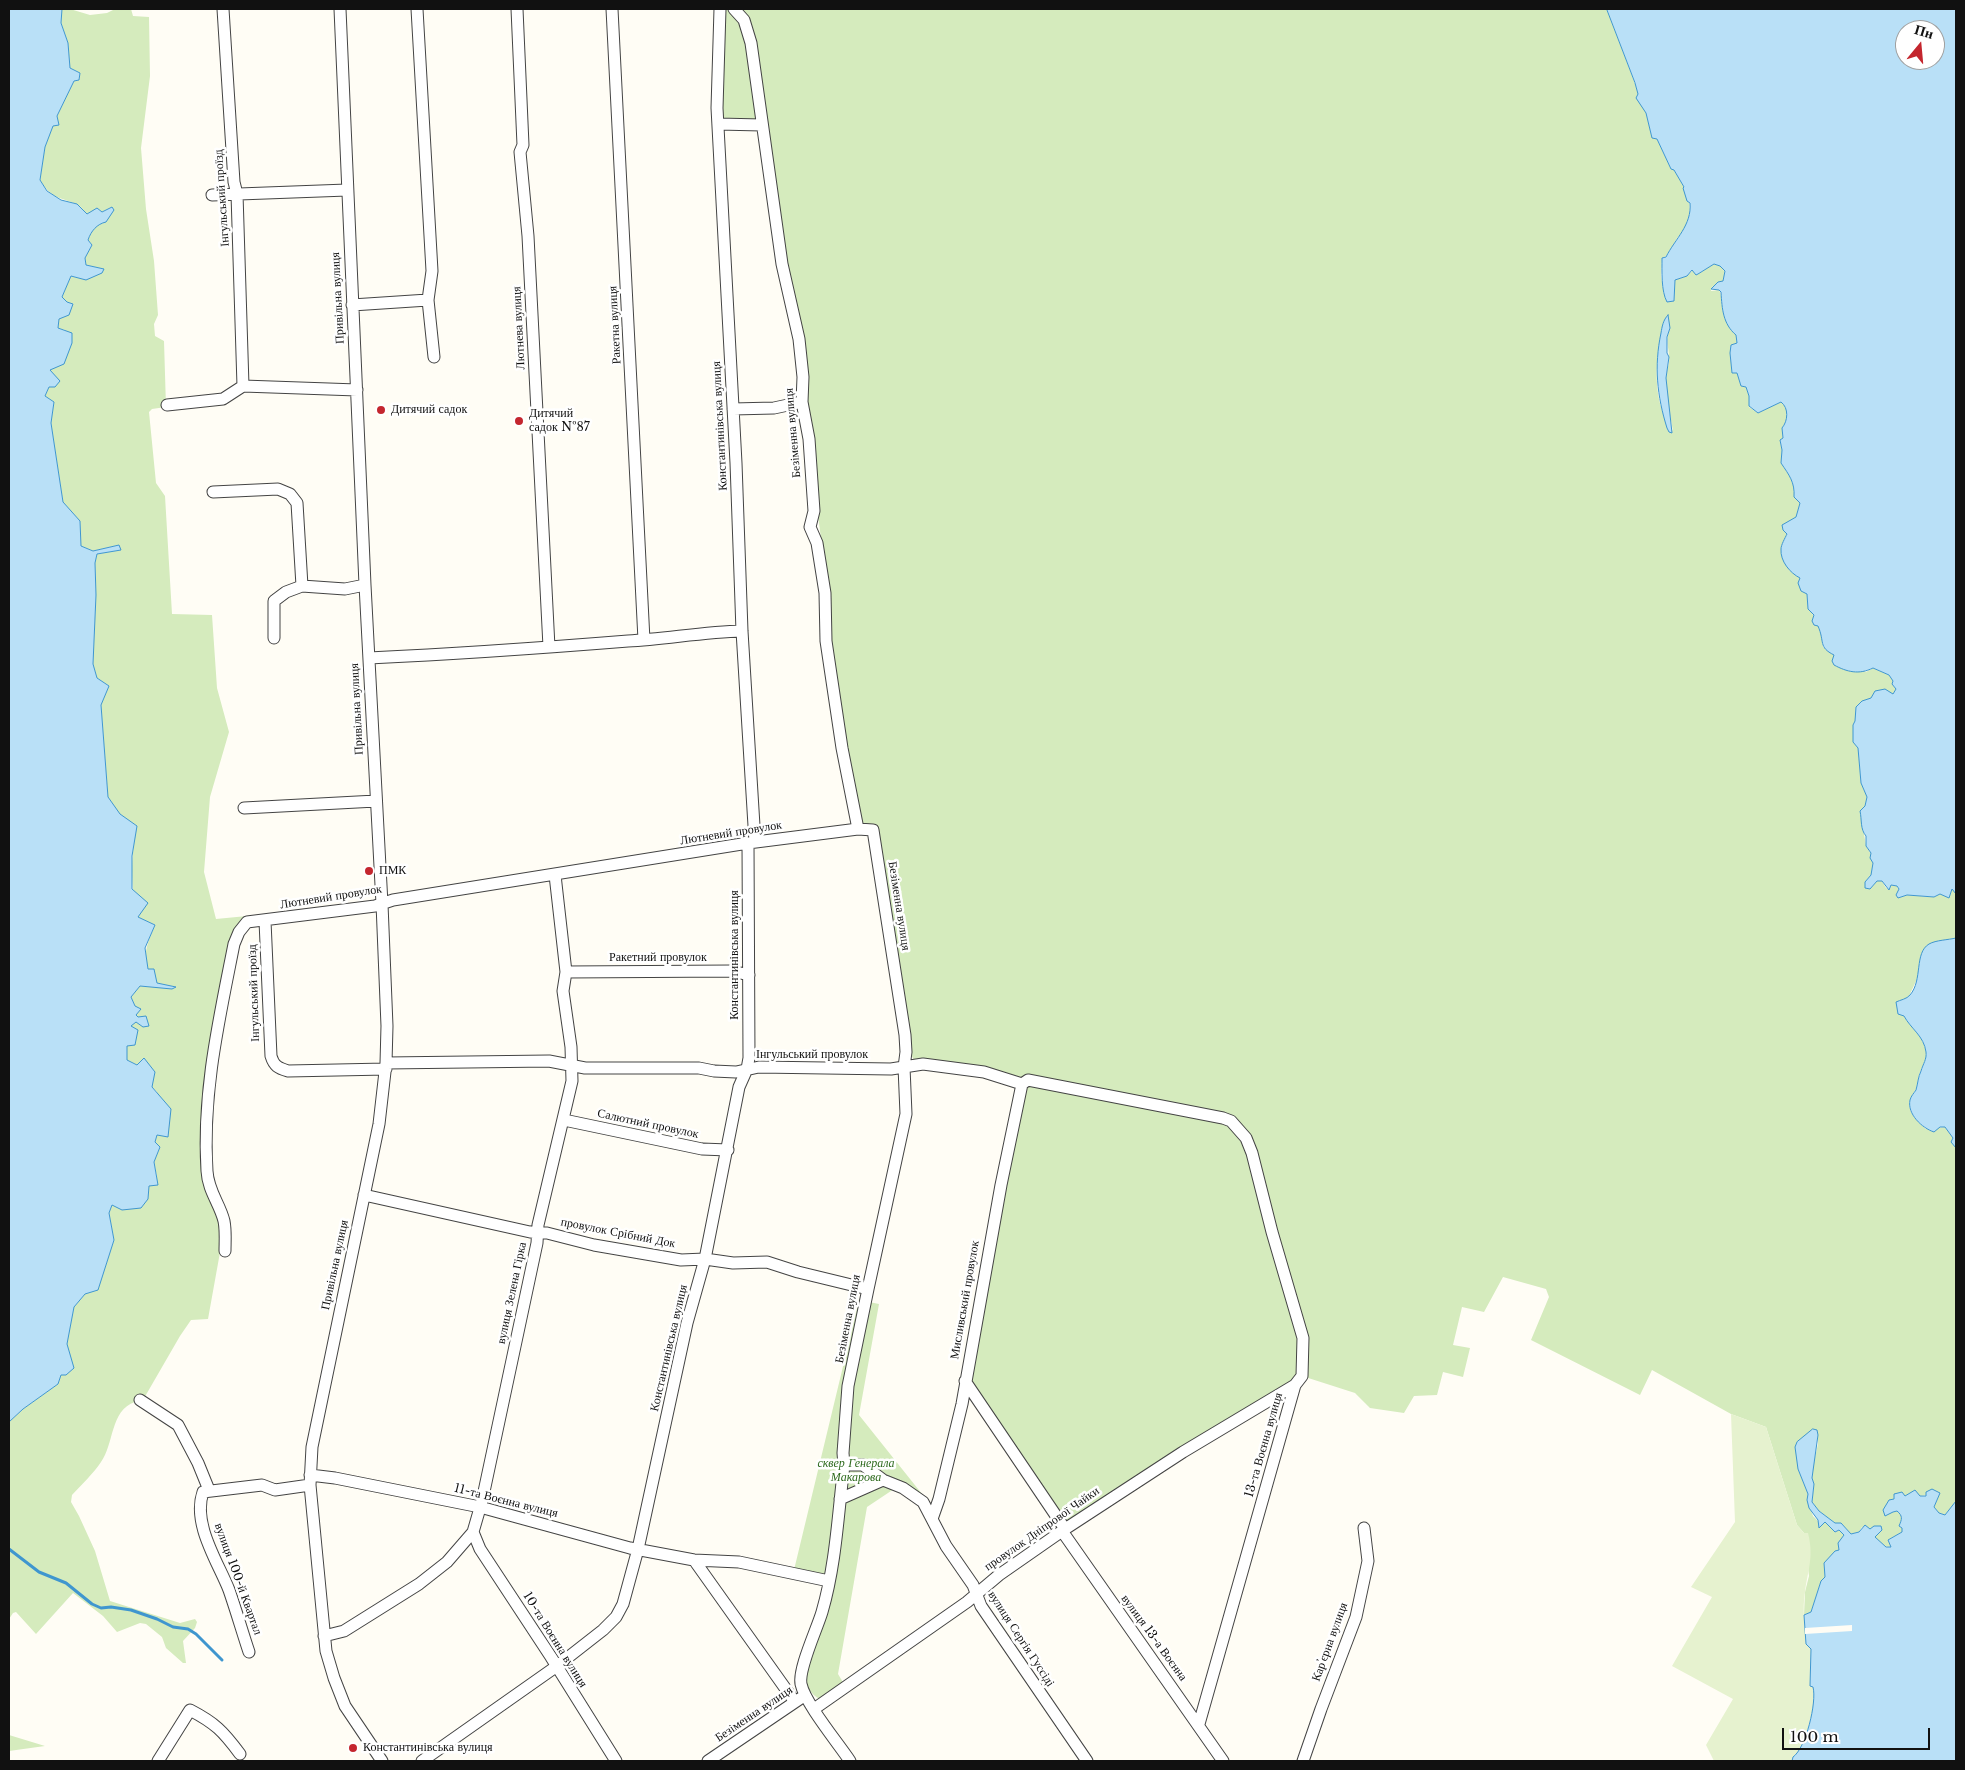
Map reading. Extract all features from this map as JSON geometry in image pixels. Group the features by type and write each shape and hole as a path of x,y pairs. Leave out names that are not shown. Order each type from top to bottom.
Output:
{"street":[{"name":"Інгульський проїзд","path":"223,9 234,182 237,194 243,386"},
{"name":"Привільна вулиця","path":"340,9 352,305 358,390 368,658 382,904 386,1066 378,1124 312,1447 310,1480 326,1651 345,1706 382,1761"},
{"path":"417,9 432,271 428,300 434,357"},
{"name":"Лютнева вулиця","path":"517,9 523,145 520,152 528,236 549,648"},
{"name":"Ракетна вулиця","path":"612,9 644,640"},
{"name":"Константинівська вулиця","path":"422,1761 557,1666 603,1630 616,1617 623,1604 629,1587 688,1323 705,1259 739,1087 747,1069 749,1058 751,843 733,409 718,124 718,28 720,9"},
{"name":"Безіменна вулиця","path":"734,9 744,20 748,29 782,264 799,339 803,377 802,402 809,439 814,512 810,527 817,543 825,593 826,641 842,748 858,829"},
{"path":"718,124 762,125"},
{"path":"212,196 347,190"},
{"path":"352,305 428,300"},
{"path":"167,405 223,399 243,386 358,390"},
{"path":"733,409 774,408 802,402"},
{"path":"213,492 278,489 290,494 297,502 302,586"},
{"path":"274,638 274,601 286,592 302,586 345,589 365,585"},
{"path":"368,658 549,648 709,632 742,631"},
{"path":"244,808 376,801"},
{"name":"Лютневий провулок","path":"225,1252 224,1220 211,1192 207,1173 206,1140 211,1062 234,944 239,932 248,922 382,904 393,900 751,843 858,829 873,830"},
{"name":"Безіменна вулиця","path":"708,1761 800,1699 800,1675 816,1631 829,1581 836,1539 844,1465 843,1453 848,1386 906,1114 904,1067 906,1034 873,830"},
{"name":"вулиця Зелена Гірка","path":"324,1636 344,1631 419,1584 448,1562 473,1532 533,1262 537,1232 572,1081 572,1047 563,991 566,972 555,875"},
{"name":"Інгульський проїзд","path":"265,921 271,1056 274,1064"},
{"name":"Ракетний провулок","path":"566,972 732,971 749,975"},
{"name":"Інгульський провулок","path":"274,1064 278,1068 288,1071 549,1061 585,1068 699,1068 736,1072 759,1067 891,1069 923,1064 984,1072 1022,1084 1028,1080 1182,1109 1230,1121"},
{"name":"Мисливський провулок","path":"932,1519 939,1499 962,1404 964,1381 1022,1084"},
{"name":"Салютний провулок","path":"564,1120 702,1149 728,1150"},
{"name":"13-та Воєнна вулиця","path":"1199,1724 1295,1385 1302,1376 1303,1338 1272,1232 1252,1153 1246,1138 1230,1121"},
{"name":"провулок Срібний Док","path":"364,1195 594,1245 681,1260 705,1259 733,1263 767,1262 798,1272 868,1289"},
{"name":"вулиця 13-а Воєнна","path":"964,1381 1063,1530 1223,1761"},
{"name":"провулок Дніпрової Чайки","path":"814,1709 976,1595 998,1575 1063,1530 1183,1452 1295,1385"},
{"path":"140,1400 178,1425 198,1462 209,1490 262,1485 275,1490 310,1480"},
{"name":"вулиця Сергія Гуссіді","path":"844,1465 863,1465 883,1480 903,1488 923,1502 946,1546 972,1585 981,1606 1087,1761"},
{"name":"11-та Воєнна вулиця","path":"310,1480 334,1478 480,1506 638,1549 694,1560 739,1562 829,1581"},
{"path":"840,1499 883,1480"},
{"name":"вулиця 100-й Квартал","path":"209,1490 203,1492 200,1501 206,1538 216,1565 228,1588 249,1652"},
{"name":"Карʼєрна вулиця","path":"1303,1761 1320,1709 1356,1617 1368,1561 1364,1528"},
{"name":"10-та Воєнна вулиця","path":"473,1532 480,1549 557,1666 616,1761"},
{"path":"694,1560 800,1699 814,1709 850,1761"},
{"path":"158,1761 190,1710 209,1720 225,1733 240,1754"}],"green space":[{"path":"62,9 70,9 90,15 107,13 115,9 131,9 133,16 149,17 150,76 141,148 146,209 154,261 158,315 154,324 155,336 164,341 166,407 152,409 149,412 156,483 165,496 172,614 212,615 217,688 229,732 210,797 204,872 216,919 247,916 241,934 216,1048 208,1170 226,1219 208,1319 191,1320 143,1400 138,1404 135,1402 127,1406 121,1412 105,1455 94,1471 72,1495 71,1502 95,1551 110,1601 180,1623 195,1619 197,1622 195,1628 183,1641 186,1663 183,1663 166,1648 162,1637 146,1624 140,1623 117,1632 103,1616 73,1593 36,1634 16,1612 9,1619 9,1422 23,1409 58,1384 74,1307 85,1294 98,1289 114,1240 109,1213 112,1205 148,1199 149,1185 157,1177 154,1162 160,1147 155,1143 157,1135 157,1092 151,1086 144,1059 137,1065 127,1060 127,1046 131,1026 138,1017 131,997 140,986 175,987 156,983 148,967 146,955 148,942 155,925 137,917 132,871 137,826 120,815 108,797 101,704 109,686 97,678 93,664 96,595 95,563 97,554 120,550 119,545 93,551 81,546 80,521 63,502 51,423 54,402 45,396 49,387 50,370 65,330 58,328 59,319 73,304 67,302 62,297 71,276 79,278 103,269 86,265 85,258 92,245 88,240 90,233 112,207 102,212 87,214 77,205 52,194 40,180 45,147 53,125 58,124 57,116 74,81 79,80 80,73 70,68 68,43 61,23"},
{"path":"725,9 730,9 743,20 757,121 727,123 720,116"},
{"path":"736,9 1607,9 1646,113 1652,137 1657,139 1671,169 1674,170 1686,191 1690,204 1690,212 1684,230 1668,253 1662,258 1661,276 1664,294 1674,301 1675,280 1687,276 1693,270 1696,275 1714,264 1720,266 1725,272 1723,281 1712,287 1711,291 1719,290 1725,318 1736,335 1737,343 1731,345 1730,353 1732,372 1737,373 1741,386 1746,387 1749,396 1749,407 1758,413 1781,402 1786,411 1786,418 1782,428 1783,438 1780,441 1782,450 1781,463 1789,475 1794,497 1800,503 1796,517 1787,524 1787,534 1781,549 1800,578 1807,594 1808,609 1819,626 1823,647 1866,672 1873,668 1889,675 1896,689 1893,694 1871,698 1856,707 1853,725 1853,741 1858,748 1861,783 1867,797 1862,821 1866,846 1871,854 1873,863 1871,875 1865,882 1870,889 1877,881 1882,881 1886,888 1889,889 1891,885 1897,886 1901,897 1907,895 1934,897 1953,888 1956,894 1956,938 1938,942 1919,964 1919,975 1909,996 1904,1016 1923,1041 1926,1052 1916,1089 1910,1100 1910,1109 1926,1129 1945,1127 1953,1138 1951,1142 1956,1148 1956,1501 1945,1515 1939,1513 1934,1507 1940,1493 1920,1496 1894,1494 1893,1512 1897,1511 1901,1515 1902,1520 1899,1526 1902,1528 1902,1532 1888,1540 1891,1547 1881,1543 1870,1529 1862,1527 1859,1532 1851,1534 1841,1523 1835,1523 1819,1511 1812,1502 1814,1485 1812,1478 1813,1466 1818,1444 1817,1430 1798,1469 1808,1494 1807,1500 1813,1516 1821,1524 1825,1522 1835,1532 1839,1530 1844,1535 1839,1550 1824,1563 1825,1577 1821,1581 1811,1612 1804,1615 1805,1592 1809,1576 1804,1533 1797,1525 1766,1427 1731,1414 1652,1370 1640,1395 1531,1340 1549,1297 1546,1289 1503,1277 1484,1312 1462,1307 1453,1345 1470,1348 1463,1377 1443,1372 1437,1395 1414,1396 1404,1413 1370,1408 1355,1393 1302,1376 1067,1523 1061,1520 972,1389 969,1373 1025,1078 991,1069 914,1060 910,1053 876,825 866,826 858,820 827,641 828,592 754,44","holes":["1663,324 1670,328 1666,384 1673,431 1662,410 1657,378 1659,345"]},
{"name":"сквер Генерала Макарова","path":"859,1300 879,1304 859,1415 926,1499 914,1503 906,1494 894,1489 867,1507 838,1674 844,1684 821,1700 809,1689 805,1673 834,1579 794,1570"},
{"path":"1731,1414 1766,1427 1797,1525 1804,1533 1808,1533 1810,1541 1810,1563 1804,1598 1804,1611 1806,1644 1811,1649 1810,1686 1813,1687 1814,1701 1811,1718 1801,1749 1793,1757 1792,1761 1714,1761 1706,1745 1733,1699 1672,1666 1712,1597 1691,1587 1735,1522"},
{"path":"9,1735 45,1746 9,1751"}],"water":[{"path":"9,9 62,9 61,23 68,43 70,68 80,73 79,80 74,81 57,116 59,125 53,126 45,147 40,180 47,191 61,200 77,204 87,214 97,208 102,212 112,207 114,210 106,222 95,228 88,240 92,245 85,258 86,265 104,269 102,273 86,280 71,276 62,297 67,302 73,304 69,315 59,319 58,328 72,333 72,343 64,364 50,370 60,381 55,387 49,387 45,396 54,402 51,423 63,502 80,521 81,546 93,551 119,545 121,550 97,554 95,563 96,595 93,664 97,678 109,686 101,705 108,797 120,814 137,826 132,856 132,889 148,903 138,917 155,925 145,948 148,969 154,969 157,983 176,987 172,989 140,986 131,997 135,1006 141,1009 136,1015 138,1017 146,1016 149,1026 143,1027 136,1022 131,1026 138,1030 135,1045 127,1046 127,1060 137,1065 144,1058 155,1072 152,1087 171,1109 168,1137 157,1135 155,1142 160,1147 154,1162 158,1185 149,1186 148,1199 141,1208 122,1210 112,1205 109,1213 114,1240 98,1290 85,1294 74,1307 67,1344 74,1368 66,1375 61,1375 58,1384 23,1409 9,1422"},
{"path":"1607,9 1956,9 1956,894 1952,889 1949,898 1940,894 1934,897 1907,895 1898,898 1896,895 1899,889 1897,886 1891,885 1889,890 1882,881 1877,881 1870,889 1865,888 1865,882 1871,875 1873,863 1870,858 1871,853 1866,846 1866,836 1861,824 1860,811 1865,806 1867,797 1861,783 1858,748 1853,742 1853,725 1856,707 1862,701 1871,698 1875,691 1885,689 1893,694 1896,689 1889,675 1873,668 1853,672 1834,665 1832,661 1834,655 1824,647 1818,626 1814,625 1812,621 1814,615 1808,609 1807,594 1801,591 1798,583 1800,578 1789,570 1782,558 1781,547 1787,534 1783,530 1782,525 1796,517 1800,503 1794,497 1789,475 1781,463 1782,450 1780,440 1783,438 1782,428 1786,418 1786,411 1781,402 1758,413 1749,406 1749,396 1746,387 1741,386 1737,373 1732,373 1730,353 1731,345 1737,343 1736,335 1726,321 1721,292 1711,289 1718,282 1723,281 1725,271 1720,266 1714,264 1696,275 1692,270 1687,276 1675,280 1674,301 1667,302 1663,287 1662,258 1666,257 1686,225 1690,203 1687,201 1684,187 1674,170 1671,169 1657,139 1652,138 1646,113 1636,98 1638,94"},
{"path":"1668,315 1670,328 1667,337 1667,353 1669,357 1666,378 1672,433 1667,428 1664,416 1659,393 1657,369 1662,328"},
{"path":"1956,938 1956,1148 1951,1142 1953,1138 1945,1127 1940,1127 1934,1132 1920,1124 1913,1115 1910,1100 1916,1090 1926,1052 1923,1041 1904,1016 1898,1014 1896,1002 1909,996 1914,989 1924,948 1932,943"},
{"path":"1813,1429 1817,1430 1818,1435 1812,1478 1814,1484 1812,1502 1819,1511 1835,1523 1841,1523 1851,1534 1859,1532 1865,1525 1870,1529 1874,1526 1881,1526 1882,1530 1875,1537 1886,1547 1891,1547 1888,1540 1902,1532 1902,1528 1899,1526 1901,1521 1900,1514 1897,1511 1885,1516 1883,1510 1889,1500 1894,1499 1894,1494 1902,1492 1905,1496 1915,1490 1920,1496 1926,1496 1926,1492 1932,1489 1940,1493 1934,1507 1939,1513 1945,1515 1956,1501 1956,1761 1792,1761 1806,1735 1812,1713 1814,1694 1813,1687 1810,1686 1811,1649 1806,1644 1804,1615 1811,1612 1821,1581 1825,1577 1824,1563 1835,1551 1839,1550 1838,1543 1844,1535 1839,1530 1835,1532 1825,1522 1819,1528 1818,1520 1809,1508 1808,1494 1798,1469 1795,1447 1797,1442"}],"pier":[{"path":"1852,1625 1852,1631 1805,1634 1805,1628"}],"waterway":[{"path":"9,1549 39,1572 66,1583 92,1604 101,1608 111,1607 131,1610 173,1627 188,1629 196,1634 222,1660"}],"place":[{"name":"Дитячий садок","path":"381,410"},
{"name":"Дитячий садок №87","path":"519,421"},
{"name":"ПМК","path":"369,871"},
{"name":"Константинівська вулиця","path":"353,1748"}]}
